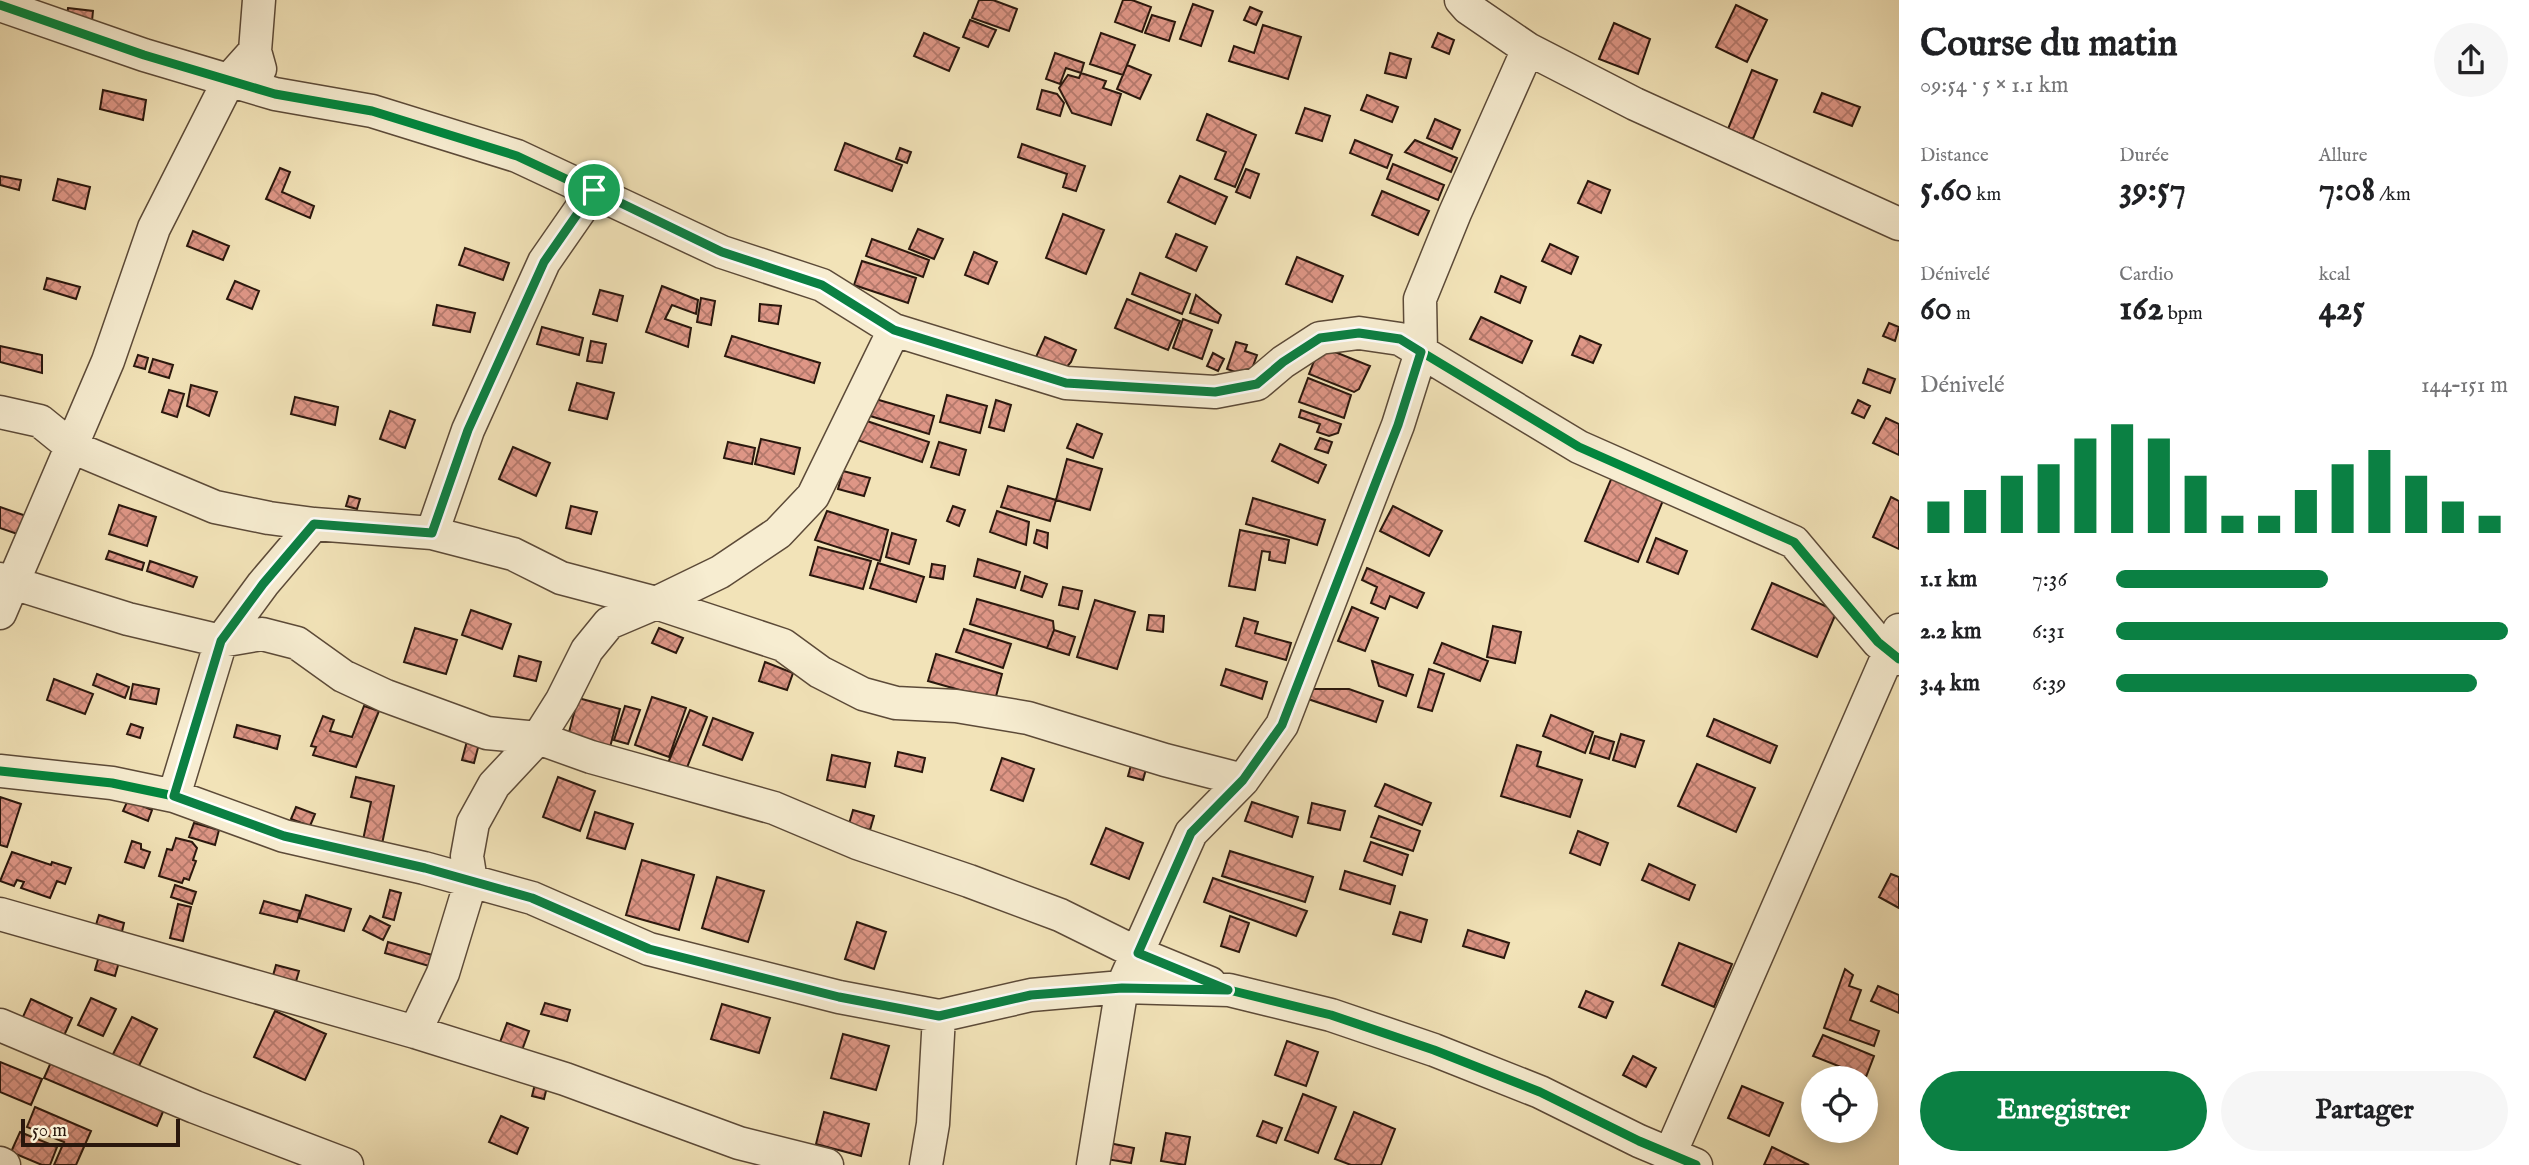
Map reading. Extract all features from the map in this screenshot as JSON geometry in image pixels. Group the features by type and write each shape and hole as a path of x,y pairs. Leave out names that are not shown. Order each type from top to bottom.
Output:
{"street":[{"path":"259,0 255,51 261,75 275,94"},
{"path":"1461,0 1468,8 1528,49 1635,104 1899,224"},
{"path":"0,5 144,55 275,94 372,111 517,156 722,252 822,285 894,330 1066,383 1215,392 1257,384 1283,362 1320,338 1359,333 1400,339 1579,447 1794,542 1878,642 1895,646 1683,1159 1539,1093 1434,1050 1331,1015 1228,990 1138,953 1060,915 857,843 774,808 592,757 538,738 487,733 386,696 343,676 297,643 262,634 221,641 128,619 6,581"},
{"path":"1093,1165 1122,988 1191,833 1243,780 1282,725 1398,425 1421,352 1420,299 1528,49"},
{"path":"0,613 6,581 72,447 108,361 154,228 229,80 255,51"},
{"path":"432,533 468,430 544,262 594,190"},
{"path":"415,1032 443,973 471,881 467,856 473,823 494,785 538,738 562,700 587,650 609,623 720,572 778,533 813,496 894,330"},
{"path":"0,412 40,421 72,447 215,507 314,524 432,533 513,554 561,578 656,603 783,645 820,672 863,694 897,703 956,706 1028,718 1165,760 1243,780"},
{"path":"174,796 221,641 263,584 314,524"},
{"path":"0,771 112,783 174,796 284,836 425,868 532,898 649,949 839,997 939,1016 1031,995 1122,988 1228,990"},
{"path":"0,914 415,1032 565,1079 739,1143 827,1165"},
{"path":"926,1165 933,1124 939,1016"},
{"path":"0,1025 195,1107 347,1165"}],"building":[{"path":"979,0 993,0 1017,9 1009,31 972,18"},
{"path":"1123,0 1132,0 1151,7 1142,32 1115,22"},
{"path":"1193,4 1213,11 1201,46 1180,39"},
{"path":"1736,5 1767,20 1747,62 1716,47"},
{"path":"1250,7 1262,12 1256,25 1244,20"},
{"path":"68,8 93,11 92,21 67,18"},
{"path":"1152,15 1175,22 1169,41 1145,33"},
{"path":"970,20 996,30 988,47 963,37"},
{"path":"1614,23 1650,39 1638,74 1599,59"},
{"path":"1263,25 1301,37 1288,79 1229,61 1234,46 1254,53"},
{"path":"924,33 959,48 949,71 914,56"},
{"path":"1101,33 1135,45 1123,75 1090,64"},
{"path":"1438,33 1454,40 1449,54 1432,47"},
{"path":"1055,53 1084,63 1081,73 1066,68 1060,84 1046,79"},
{"path":"1390,53 1411,59 1406,78 1385,73"},
{"path":"1127,65 1151,75 1140,99 1117,89"},
{"path":"1752,70 1777,80 1753,139 1728,129"},
{"path":"1081,73 1106,81 1103,88 1121,94 1111,125 1072,113 1059,88 1068,75 1079,78"},
{"path":"103,90 146,100 143,120 100,109"},
{"path":"1042,90 1057,94 1064,103 1060,116 1037,109"},
{"path":"1822,93 1860,107 1852,126 1814,112"},
{"path":"1367,95 1398,107 1392,122 1361,110"},
{"path":"1305,108 1330,116 1322,141 1296,133"},
{"path":"1207,114 1256,135 1235,187 1215,179 1226,152 1197,140"},
{"path":"1435,119 1460,130 1452,149 1427,138"},
{"path":"1355,140 1392,155 1387,168 1350,153"},
{"path":"1415,140 1457,158 1451,172 1405,152"},
{"path":"845,143 902,165 892,191 835,170"},
{"path":"1022,144 1085,166 1076,191 1063,187 1067,174 1018,157"},
{"path":"900,148 911,152 907,163 896,159"},
{"path":"1393,164 1444,185 1438,200 1387,179"},
{"path":"280,168 290,172 282,192 314,206 310,218 266,199"},
{"path":"1246,169 1259,174 1250,198 1236,192"},
{"path":"0,176 21,180 19,190 0,185"},
{"path":"1180,176 1227,197 1215,224 1168,202"},
{"path":"58,179 90,187 85,209 53,200"},
{"path":"1588,181 1610,190 1601,213 1578,203"},
{"path":"1382,191 1429,211 1418,235 1372,215"},
{"path":"1063,214 1104,230 1086,274 1046,258"},
{"path":"918,229 943,239 934,259 909,249"},
{"path":"193,231 229,246 223,260 187,246"},
{"path":"1176,234 1207,247 1196,271 1166,257"},
{"path":"872,239 929,260 923,277 866,256"},
{"path":"1550,244 1578,257 1571,274 1542,261"},
{"path":"465,248 509,263 503,280 459,265"},
{"path":"974,252 997,262 988,284 965,275"},
{"path":"1297,257 1343,276 1332,302 1286,284"},
{"path":"862,261 916,278 908,303 854,285"},
{"path":"1140,273 1190,294 1182,314 1132,294"},
{"path":"1501,276 1526,287 1520,303 1495,292"},
{"path":"47,278 80,287 76,299 44,289"},
{"path":"235,281 259,291 252,309 227,299"},
{"path":"662,286 698,300 696,314 672,305 665,319 691,328 688,347 646,332"},
{"path":"600,290 623,296 617,321 593,314"},
{"path":"1196,295 1221,315 1218,323 1190,313"},
{"path":"701,298 715,301 711,325 697,322"},
{"path":"1127,299 1180,321 1168,350 1115,328"},
{"path":"760,304 781,306 778,324 759,321"},
{"path":"437,305 475,313 470,332 433,325"},
{"path":"1481,317 1532,341 1522,363 1470,339"},
{"path":"1183,319 1212,330 1202,359 1173,348"},
{"path":"1889,323 1899,327 1895,341 1883,336"},
{"path":"542,327 583,338 579,355 537,344"},
{"path":"732,336 820,363 814,383 725,356"},
{"path":"1580,336 1601,345 1593,363 1572,355"},
{"path":"1045,337 1076,350 1065,369 1036,357"},
{"path":"591,341 606,344 602,363 587,361"},
{"path":"1236,342 1247,345 1245,351 1257,355 1249,377 1227,369"},
{"path":"0,346 42,355 42,373 0,362"},
{"path":"1320,346 1370,366 1359,389 1354,392 1309,374"},
{"path":"1213,353 1224,359 1218,371 1207,366"},
{"path":"138,355 148,358 145,369 134,366"},
{"path":"153,359 173,365 169,378 149,372"},
{"path":"1868,369 1895,379 1890,393 1863,383"},
{"path":"1308,378 1351,395 1344,418 1299,402"},
{"path":"577,383 614,393 607,419 569,410"},
{"path":"191,385 217,392 209,416 187,406"},
{"path":"169,390 184,394 177,417 162,412"},
{"path":"947,395 987,406 980,433 940,422"},
{"path":"295,397 338,407 335,425 291,414"},
{"path":"872,398 934,416 929,434 867,415"},
{"path":"996,400 1011,405 1004,431 989,427"},
{"path":"1858,400 1870,406 1864,418 1852,413"},
{"path":"1301,410 1341,424 1338,433 1329,436 1317,432 1320,424 1299,417"},
{"path":"390,411 415,420 405,448 380,439"},
{"path":"1886,418 1899,424 1899,455 1873,443"},
{"path":"864,420 929,442 922,462 857,440"},
{"path":"1077,424 1102,434 1093,458 1067,448"},
{"path":"1320,438 1332,442 1328,453 1315,449"},
{"path":"761,439 800,448 794,474 755,464"},
{"path":"728,442 755,448 752,464 724,458"},
{"path":"939,442 966,450 959,475 931,467"},
{"path":"1280,444 1326,465 1318,483 1272,461"},
{"path":"513,447 550,463 536,496 499,479"},
{"path":"1067,459 1102,469 1090,510 1056,500"},
{"path":"843,471 870,478 864,496 838,489"},
{"path":"1612,477 1664,498 1638,562 1585,541"},
{"path":"1008,486 1056,500 1050,521 1001,507"},
{"path":"349,496 360,499 357,509 346,506"},
{"path":"1891,497 1899,501 1899,549 1873,537"},
{"path":"1253,498 1325,520 1317,545 1246,524"},
{"path":"119,505 156,517 147,546 109,534"},
{"path":"571,506 597,512 591,534 566,528"},
{"path":"953,506 965,510 959,526 947,521"},
{"path":"1393,506 1442,531 1429,556 1380,531"},
{"path":"0,507 29,517 23,536 0,528"},
{"path":"827,511 888,530 880,561 815,540"},
{"path":"997,511 1029,522 1026,545 990,532"},
{"path":"1037,530 1048,533 1047,548 1034,543"},
{"path":"1240,530 1289,540 1285,563 1269,560 1270,552 1262,551 1255,590 1229,586"},
{"path":"892,533 916,540 909,564 886,557"},
{"path":"1656,538 1687,551 1678,574 1647,562"},
{"path":"818,547 871,561 863,589 810,575"},
{"path":"109,551 144,563 142,570 106,559"},
{"path":"978,559 1020,572 1015,588 974,576"},
{"path":"150,561 197,577 193,587 147,571"},
{"path":"878,563 924,577 916,602 870,588"},
{"path":"932,564 945,566 943,579 930,577"},
{"path":"1367,568 1424,593 1417,608 1390,596 1385,609 1371,603 1377,587 1362,580"},
{"path":"1025,576 1047,584 1042,597 1021,590"},
{"path":"1772,583 1837,611 1817,657 1752,629"},
{"path":"1063,587 1082,591 1078,609 1059,605"},
{"path":"977,599 1053,621 1054,630 1047,648 970,624"},
{"path":"1095,600 1135,612 1117,669 1077,657"},
{"path":"1352,607 1378,618 1365,651 1338,641"},
{"path":"471,610 511,624 502,649 462,635"},
{"path":"1149,615 1164,616 1163,632 1147,630"},
{"path":"1244,618 1258,622 1255,633 1291,643 1286,660 1236,646"},
{"path":"1493,626 1521,632 1515,663 1487,657"},
{"path":"415,628 457,640 446,674 404,662"},
{"path":"659,628 683,638 676,653 652,643"},
{"path":"964,629 1011,644 1003,668 956,652"},
{"path":"1054,630 1075,637 1069,655 1047,648"},
{"path":"1442,643 1488,661 1480,681 1434,663"},
{"path":"936,654 1002,674 995,700 928,681"},
{"path":"519,656 541,662 536,681 514,676"},
{"path":"1372,661 1413,675 1406,696 1379,686"},
{"path":"765,662 793,673 787,690 759,681"},
{"path":"1226,669 1267,682 1262,699 1221,685"},
{"path":"1429,669 1444,674 1432,711 1418,707"},
{"path":"97,674 129,687 125,698 93,685"},
{"path":"54,679 93,694 85,714 47,700"},
{"path":"133,684 159,689 156,704 130,699"},
{"path":"1311,689 1349,689 1383,701 1376,722 1308,699"},
{"path":"652,697 686,708 669,757 635,745"},
{"path":"578,698 620,709 609,751 567,740"},
{"path":"364,706 379,711 356,767 313,755 316,747 311,746 323,716 334,720 330,731 352,737"},
{"path":"625,706 640,710 628,744 614,740"},
{"path":"690,710 707,717 686,770 668,763"},
{"path":"1551,715 1593,732 1585,753 1543,736"},
{"path":"713,718 753,733 742,760 703,745"},
{"path":"1714,719 1777,746 1770,763 1707,736"},
{"path":"131,724 143,728 140,738 127,734"},
{"path":"237,725 280,736 277,749 234,737"},
{"path":"1621,734 1644,741 1635,767 1613,760"},
{"path":"1595,736 1614,742 1609,759 1590,753"},
{"path":"467,741 479,744 474,763 462,760"},
{"path":"1517,745 1541,752 1537,766 1582,780 1570,817 1501,796"},
{"path":"898,752 925,758 922,772 895,766"},
{"path":"832,755 870,763 865,787 827,780"},
{"path":"1002,758 1034,769 1023,801 991,790"},
{"path":"1133,758 1148,762 1143,780 1128,776"},
{"path":"1697,764 1755,788 1736,832 1678,806"},
{"path":"356,777 394,786 382,844 363,840 371,802 351,797"},
{"path":"558,777 595,791 580,831 543,817"},
{"path":"1385,784 1431,803 1422,825 1375,806"},
{"path":"0,797 21,804 7,847 0,845"},
{"path":"128,800 152,810 148,821 123,811"},
{"path":"1252,802 1298,817 1292,837 1245,821"},
{"path":"1312,803 1345,811 1340,830 1308,823"},
{"path":"296,807 315,814 310,826 291,819"},
{"path":"853,810 874,816 870,830 849,824"},
{"path":"595,812 633,824 625,849 587,838"},
{"path":"1379,816 1420,831 1413,851 1371,837"},
{"path":"194,823 219,830 215,845 189,837"},
{"path":"1106,828 1143,843 1129,879 1091,864"},
{"path":"1578,831 1608,843 1600,865 1570,853"},
{"path":"176,838 192,842 197,848 193,860 196,861 189,880 184,878 182,883 159,876 167,849 172,850"},
{"path":"132,841 141,844 141,849 150,852 144,868 125,862"},
{"path":"1371,842 1408,855 1402,875 1364,861"},
{"path":"1230,851 1313,877 1305,902 1222,876"},
{"path":"12,852 51,865 52,862 71,868 65,884 57,881 50,898 21,888 24,882 17,880 14,886 0,881"},
{"path":"642,860 694,875 679,930 626,915"},
{"path":"1649,864 1695,885 1689,900 1642,880"},
{"path":"1345,871 1395,886 1390,904 1340,889"},
{"path":"1891,874 1899,877 1899,908 1879,897"},
{"path":"717,877 764,891 748,942 702,928"},
{"path":"1213,878 1307,911 1296,936 1204,902"},
{"path":"175,885 196,892 192,904 171,897"},
{"path":"390,890 401,893 394,920 383,917"},
{"path":"306,895 351,909 344,931 299,918"},
{"path":"264,901 300,911 297,922 260,913"},
{"path":"178,904 191,907 183,941 170,938"},
{"path":"1400,912 1427,920 1421,942 1393,934"},
{"path":"99,915 124,923 121,936 95,928"},
{"path":"370,916 390,926 383,940 363,930"},
{"path":"1230,916 1249,923 1239,952 1221,946"},
{"path":"857,922 886,932 874,969 845,959"},
{"path":"1468,930 1509,943 1504,958 1463,946"},
{"path":"388,942 432,955 429,966 385,953"},
{"path":"1679,943 1732,964 1714,1007 1662,985"},
{"path":"99,956 119,962 115,976 95,970"},
{"path":"276,965 299,971 295,985 272,979"},
{"path":"1845,969 1853,975 1849,986 1861,990 1850,1020 1879,1031 1874,1046 1824,1028"},
{"path":"1878,986 1899,995 1899,1013 1871,1001"},
{"path":"1586,991 1613,1002 1606,1018 1579,1007"},
{"path":"91,998 116,1009 103,1036 78,1025"},
{"path":"31,999 72,1018 63,1038 22,1019"},
{"path":"545,1003 570,1010 567,1021 541,1014"},
{"path":"722,1004 770,1018 759,1053 711,1039"},
{"path":"275,1011 326,1034 305,1080 254,1057"},
{"path":"132,1017 157,1029 136,1072 110,1060"},
{"path":"507,1023 529,1031 521,1053 499,1045"},
{"path":"843,1034 889,1046 876,1090 831,1078"},
{"path":"1823,1035 1874,1056 1870,1066 1838,1066 1813,1056"},
{"path":"1287,1041 1318,1052 1306,1086 1275,1075"},
{"path":"1633,1056 1656,1068 1646,1087 1623,1075"},
{"path":"52,1060 165,1107 157,1126 44,1078"},
{"path":"0,1062 42,1079 31,1105 0,1092"},
{"path":"535,1084 547,1087 544,1099 532,1096"},
{"path":"1742,1086 1783,1103 1769,1136 1728,1118"},
{"path":"1303,1094 1336,1107 1318,1153 1285,1140"},
{"path":"35,1107 91,1131 76,1165 54,1165 64,1142 27,1127"},
{"path":"824,1112 869,1124 861,1156 816,1144"},
{"path":"1354,1112 1395,1129 1381,1165 1351,1165 1335,1159"},
{"path":"501,1116 528,1128 517,1154 489,1142"},
{"path":"1263,1121 1282,1128 1276,1143 1257,1136"},
{"path":"20,1132 57,1147 50,1165 42,1165 11,1152"},
{"path":"1166,1133 1190,1137 1185,1165 1161,1161"},
{"path":"1109,1143 1134,1148 1131,1163 1106,1159"},
{"path":"1772,1147 1809,1165 1764,1165"}],"cycle path":[{"path":"0,5 144,55 275,94 372,111 517,156 722,252 822,285 894,330 1066,383 1215,392 1257,384 1283,362 1320,338 1359,333 1400,339 1579,447 1794,542 1878,642 1899,659"},
{"path":"0,771 112,783 174,796 284,836 424,868 532,898 649,949 839,997 939,1016 1031,995 1122,987 1229,990 1331,1015 1434,1050 1540,1092 1639,1141 1696,1165"}],"route":[{"path":"594,190 722,252 822,285 894,330 1066,383 1215,392 1257,384 1283,362 1320,338 1359,333 1400,339 1421,352 1398,425 1282,725 1243,780 1191,833 1138,953 1228,990 1122,988 1031,995 939,1016 839,997 649,949 532,898 425,868 284,836 174,796 221,641 263,584 314,524 432,533 468,430 544,262 594,190"}]}
